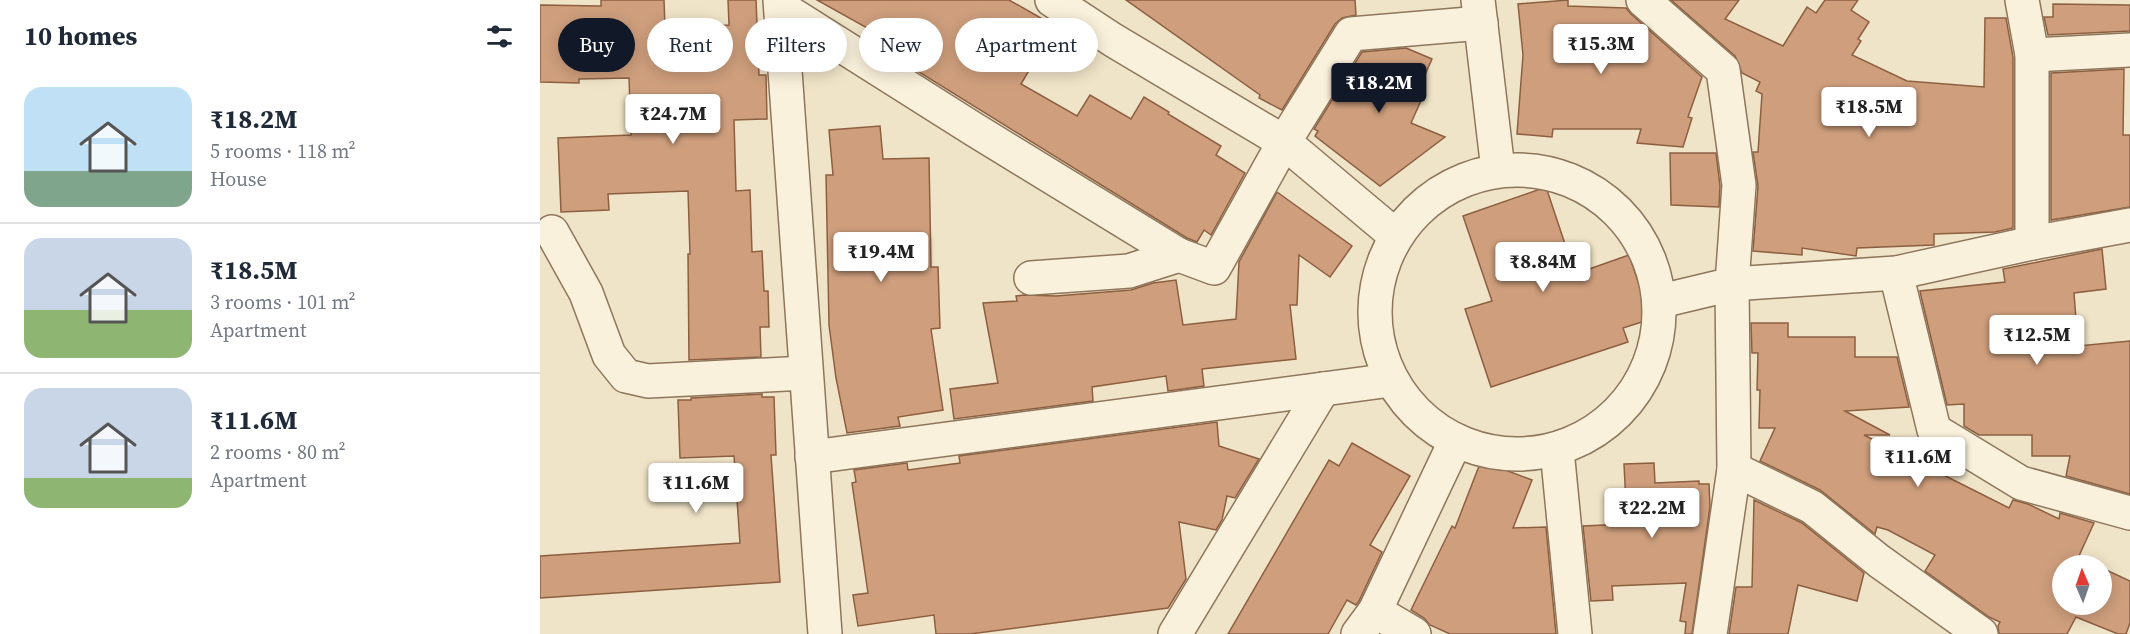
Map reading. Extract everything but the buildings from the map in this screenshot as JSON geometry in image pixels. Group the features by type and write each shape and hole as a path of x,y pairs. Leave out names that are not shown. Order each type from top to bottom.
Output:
{"street":[{"path":"1052,0 1113,40 1284,142 1396,236"},
{"path":"1643,0 1723,70 1739,185 1732,284 1734,469 1710,634"},
{"path":"2022,0 2032,55 2032,243"},
{"path":"781,4 975,130 1179,255 1214,268 1284,142 1351,34 1479,12 1498,170"},
{"path":"781,4 825,634"},
{"path":"2032,55 2130,50"},
{"path":"1498,170 1544,172 1588,188 1624,217 1650,256 1661,301 1658,345 1642,386 1614,420 1557,450 1515,456 1455,442 1418,416 1390,380 1377,345 1373,308 1380,270 1396,236 1423,204 1458,183 1498,170"},
{"path":"1661,301 1732,284 1896,273 2032,243 2130,225"},
{"path":"552,231 586,293 609,355 626,376 648,381 806,373"},
{"path":"1031,278 1128,271 1179,255"},
{"path":"1896,273 1934,430 2021,483 2130,513"},
{"path":"812,457 1390,380"},
{"path":"1169,632 1323,389"},
{"path":"1414,634 1366,622 1455,442"},
{"path":"1557,450 1575,634"},
{"path":"1734,469 1812,507 1879,561 1981,634"}]}
